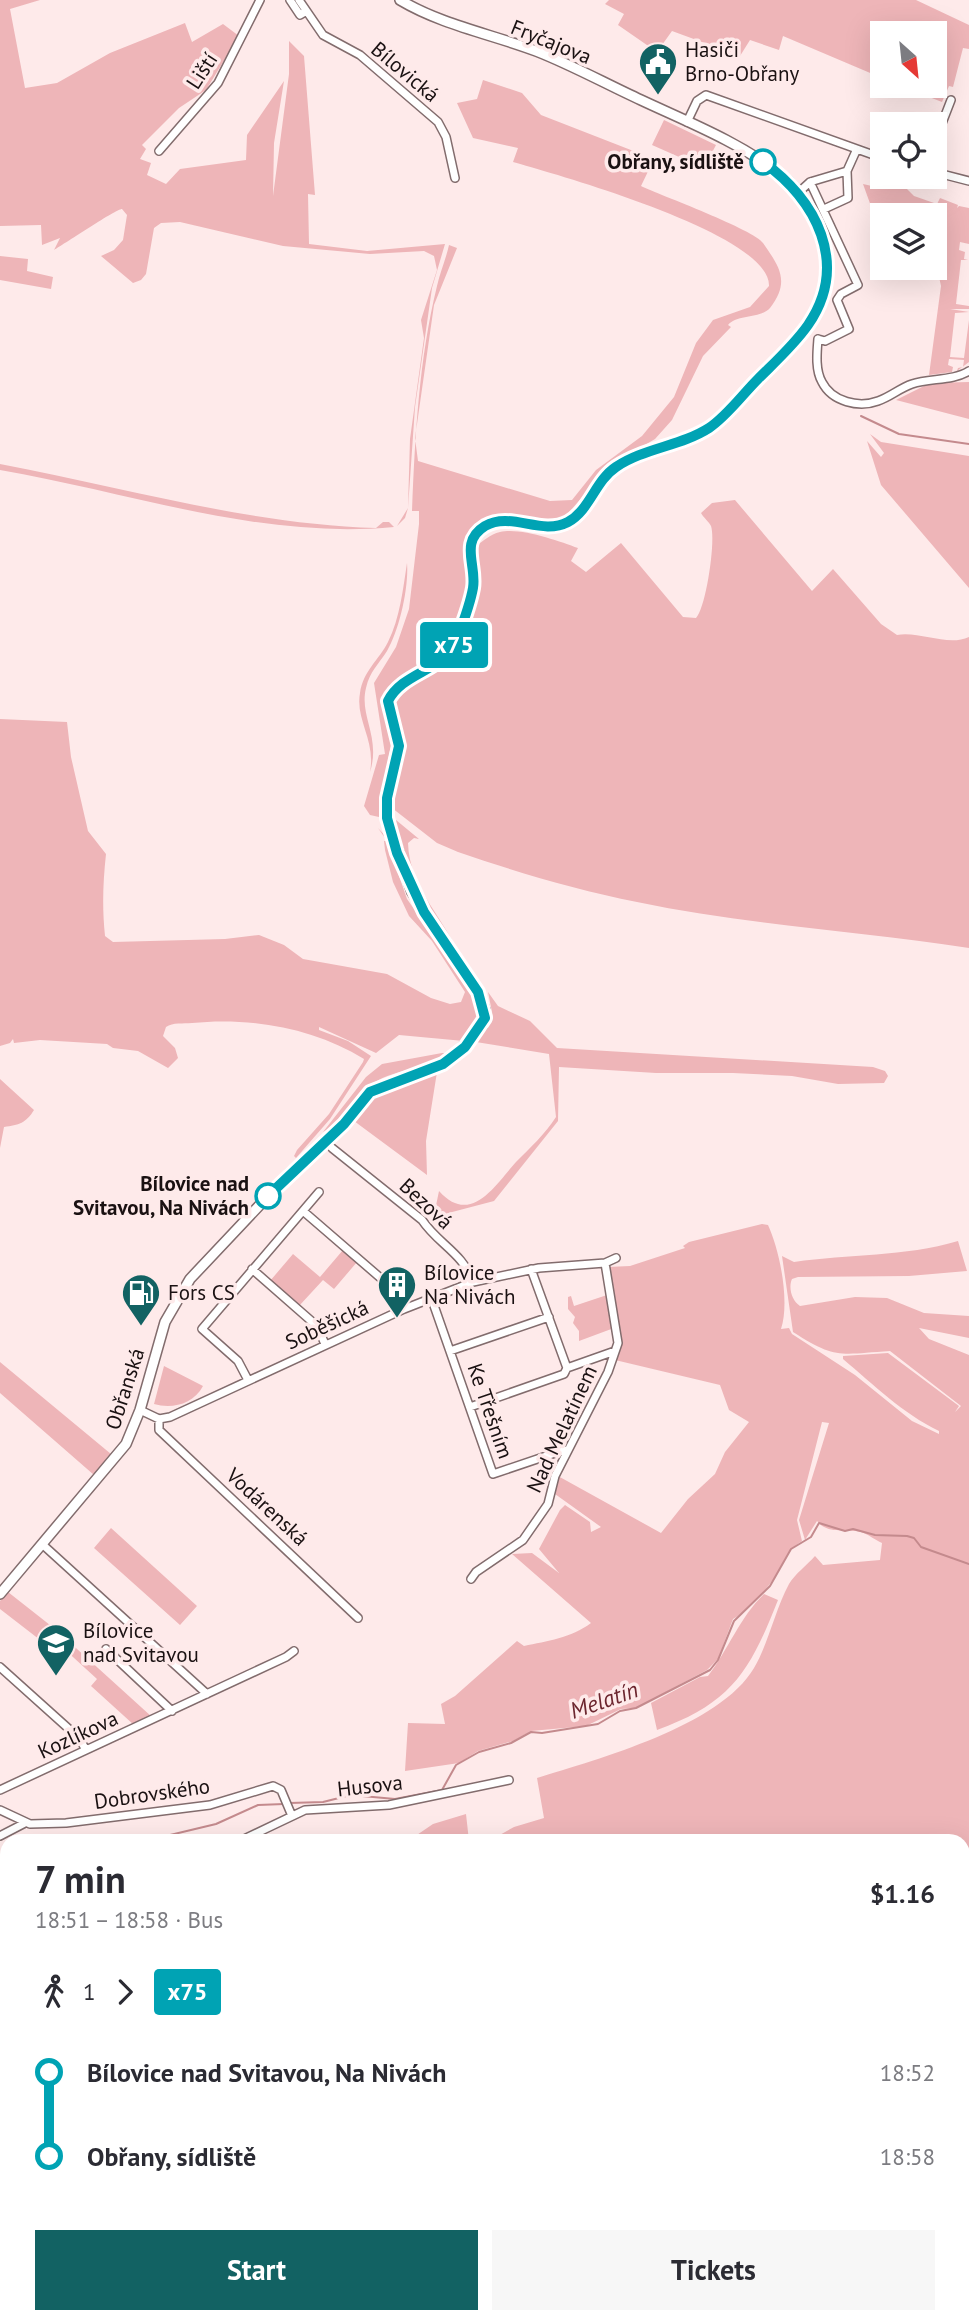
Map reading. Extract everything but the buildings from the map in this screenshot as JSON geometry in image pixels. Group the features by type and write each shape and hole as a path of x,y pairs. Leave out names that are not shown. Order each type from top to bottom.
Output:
{"main road":[{"name":"Fryčajova","path":"400,0 435,18 538,52 687,122 765,163 799,192 820,228 826,252 826,279 809,324 711,427 616,466 603,478 578,515 568,522 543,527 507,521 484,527 471,541 468,551 474,585 456,643 439,662 400,684 388,701 399,746 387,798 387,818 412,892 482,999 485,1018 470,1042"},
{"name":"Obřanská","path":"0,1594 123,1448 140,1410 167,1316 178,1296 199,1269 296,1167 344,1124 370,1092 443,1064 470,1042"}],"street":[{"name":"Liští","path":"159,151 218,83 260,0"},
{"name":"Bílovická","path":"290,0 300,15 305,12"},
{"name":"Bílovická","path":"299,0 323,35 360,55 438,122 446,137 455,178"},
{"path":"687,122 697,101 706,95 870,155"},
{"path":"946,112 951,100"},
{"path":"824,209 848,198 848,171 856,151"},
{"path":"799,192 810,182 848,171"},
{"path":"947,175 969,181"},
{"path":"810,182 858,285 841,294 837,300 849,329 825,341 818,339"},
{"path":"809,324 818,339 817,361 822,383 838,398 855,404 877,402 913,383 968,373"},
{"name":"Bezová","path":"332,1148 422,1220 432,1235 460,1257 473,1282"},
{"path":"340,1168 346,1160"},
{"path":"248,1380 238,1361 202,1329 319,1192"},
{"path":"303,1211 391,1287 404,1308"},
{"name":"Soběšická","path":"159,1419 170,1417 404,1308 473,1282 531,1269 605,1263 616,1258"},
{"name":"Nad Melatínem","path":"471,1579 523,1540 548,1504 555,1476 608,1372 618,1343 605,1263"},
{"path":"252,1269 317,1326 325,1344"},
{"path":"531,1269 567,1368"},
{"name":"Ke Třešním","path":"431,1297 493,1474 559,1454"},
{"path":"450,1351 549,1317"},
{"path":"470,1407 564,1374 567,1368 615,1351"},
{"path":"140,1410 159,1419"},
{"name":"Vodárenská","path":"159,1419 159,1430 358,1618"},
{"path":"42,1544 207,1694"},
{"path":"106,1649 172,1711"},
{"name":"Kozlíkova","path":"0,1790 294,1651"},
{"path":"0,1667 79,1738 86,1750"},
{"name":"Husova","path":"254,1834 292,1815 326,1808 389,1805 509,1780"},
{"name":"Dobrovského","path":"4,1834 25,1823 66,1823 210,1805 272,1786 281,1790 292,1815"},
{"path":"0,1810 25,1823"}],"shaded area":[{"path":"0,0 40,0 10,9 25,88 57,83 110,53 185,23 192,42 223,24 239,36 206,90 179,108 142,145 146,149 140,159 151,163 147,175 166,184 180,169 246,160 247,135 284,81 274,143 273,196 289,74 289,41 304,56 315,195 308,194 309,244 367,251 445,244 432,288 415,407 408,508 410,439 424,338 421,320 437,270 434,256 424,251 370,254 283,246 180,222 161,223 154,228 146,274 133,283 101,256 114,250 123,240 127,215 122,209 54,250 60,238 42,245 41,225 0,226"},
{"path":"609,0 916,0 969,25 969,49 963,48 953,87 949,86 947,91 947,21 870,21 870,73 783,36 779,50 750,40 740,56 672,31 657,52 618,25 624,14 605,4"},
{"path":"483,80 522,93 541,115 654,159 641,186 756,237 777,265 780,289 770,308 761,314 737,319 728,325 731,327 703,356 672,420 655,439 609,466 565,517 557,521 502,516 482,522 474,529 466,545 467,597 451,642 437,657 399,682 382,700 392,740 382,792 382,815 379,817 370,815 364,806 379,755 385,754 374,683 396,647 409,609 419,524 419,511 412,511 415,442 418,461 550,501 572,500 596,470 642,436 674,397 696,343 713,320 750,307 769,286 760,266 736,247 701,227 614,193 513,162 518,148 473,138 457,103 477,99"},
{"path":"664,120 716,145 704,168 652,145"},
{"path":"863,184 870,186 870,189 907,189 914,196 934,203 870,203"},
{"path":"940,198 958,205 957,208 969,208 969,244 960,242 959,250 965,252 964,259 968,260 961,260 956,304 969,306 969,309 950,309 969,312 955,313 950,357 964,358 969,320 969,362 963,366 964,360 949,359 948,365 953,367 952,372 929,375 940,280 947,280 947,203 938,203"},
{"path":"449,245 457,248 434,305 416,429 426,341 437,286"},
{"path":"0,256 28,259 27,271 53,277 51,289 0,280"},
{"path":"969,382 969,419 896,400 930,383"},
{"path":"870,434 881,442 969,456 969,588 881,485 867,441 881,457 884,453"},
{"path":"0,464 187,504 281,520 374,528 294,527 196,512 0,470"},
{"path":"735,500 812,591 833,569 881,624 897,635 943,640 969,637 969,948 678,910 592,892 458,852 437,843 392,808 402,749 395,717 395,700 401,690 453,656 473,613 478,577 475,546 500,532 518,531 578,548 571,561 586,572 621,543 683,617 696,618 706,588 712,545 711,526 701,513 712,503"},
{"path":"383,522 389,522 394,527 376,528"},
{"path":"407,563 405,597 399,621 387,651 372,673 366,688 365,708 373,748 370,772 370,750 360,712 360,693 364,678 392,633 401,603"},
{"path":"0,719 67,722 71,757 88,831 106,854 104,925 105,936 113,942 225,939 259,935 284,945 303,959 387,974 431,998 450,1004 461,1002 465,992 432,941 409,916 393,882 385,850 384,841 387,841 378,828 390,841 389,847 407,899 474,995 477,1020 464,1041 399,1035 376,1053 319,1027 319,1030 348,1041 371,1056 330,1119 296,1158 294,1156 297,1150 329,1114 364,1059 324,1039 259,1024 214,1022 169,1025 163,1036 175,1048 178,1058 168,1068 138,1051 113,1048 107,1044 40,1040 14,1043 13,1039 0,1046"},
{"path":"396,820 419,839 414,838 408,843 415,875 462,960 420,900 409,878 393,821"},
{"path":"488,992 498,1006 530,1021 557,1048 873,1067 885,1071 888,1076 884,1083 838,1084 792,1076 656,1073 559,1067 558,1121 494,1201 437,1216 433,1220 439,1191 451,1201 462,1205 482,1198 537,1141 556,1117 549,1054 476,1042 493,1017"},
{"path":"449,1053 430,1063 378,1080 363,1092 339,1121 323,1132 366,1077 382,1064"},
{"path":"437,1072 426,1141 427,1175 354,1121 376,1093"},
{"path":"0,1079 34,1110 22,1123 4,1127 0,1148"},
{"path":"762,1224 768,1225 780,1262 784,1291 784,1318 781,1329 789,1328 792,1334 855,1375 912,1421 939,1434 939,1431 889,1398 843,1359 843,1356 888,1353 959,1406 955,1412 961,1406 890,1351 839,1353 819,1347 793,1332 782,1256 794,1262 897,1253 958,1241 967,1271 909,1276 798,1277 792,1279 790,1286 793,1298 800,1306 855,1297 887,1298 924,1313 969,1316 969,1338 919,1328 929,1339 969,1355 969,1834 502,1834 514,1827 544,1818 537,1778 656,1738 714,1707 737,1689 759,1658 789,1584 815,1556 823,1565 880,1560 882,1543 861,1532 832,1530 817,1521 805,1540 799,1520 829,1423 822,1422 797,1520 802,1541 791,1550 774,1579 761,1594 733,1619 718,1659 707,1670 636,1708 621,1709 586,1726 531,1731 513,1741 478,1751 459,1763 405,1771 408,1723 445,1724 441,1704 455,1696 517,1641 524,1646 567,1636 591,1623 512,1554 532,1553 559,1573 539,1549 560,1510 565,1505 590,1522 591,1532 601,1527 555,1494 558,1476 661,1533 688,1499 715,1474 725,1452 749,1422 729,1410 720,1385 615,1360 620,1342 608,1267 630,1266 685,1248 683,1246 689,1242"},
{"path":"343,1250 357,1262 334,1289 323,1280 299,1306 270,1281 293,1254 320,1277"},
{"path":"607,1295 614,1328 579,1341 579,1331 573,1323 575,1317 568,1309 568,1297 571,1296 574,1306"},
{"path":"0,1362 111,1454 94,1475 0,1393"},
{"path":"164,1366 203,1386 194,1398 174,1406 154,1404"},
{"path":"111,1528 197,1606 180,1625 94,1548"},
{"path":"8,1592 55,1629 152,1717 134,1725 91,1686 97,1679 50,1636 44,1643 0,1609 0,1601"},
{"path":"764,1594 778,1600 758,1646 735,1681 721,1696 704,1708 657,1730 651,1703 700,1677 708,1676 748,1613"},
{"path":"466,1814 468,1834 418,1834 433,1824"}],"waterway":[{"path":"861,416 899,434 969,444"},
{"name":"Melatín","path":"290,1803 323,1802 351,1795 395,1799 442,1790 456,1765 479,1752 511,1743 531,1732 542,1733 598,1724 620,1711 636,1708 710,1670 718,1660 734,1621 770,1586 791,1549 811,1537 819,1523 845,1531 853,1529 875,1535 907,1536 914,1538 921,1547 969,1564"},
{"name":"Melatín","path":"174,1834 216,1824 258,1805 284,1804"}],"bus line":[{"name":"x75","path":"268,1196 344,1124 370,1092 382,1085 443,1064 465,1047 482,1026 485,1018 482,999 412,892 397,853 386,807 399,746 388,710 388,701 400,684 439,662 449,654 456,643 474,585 468,551 471,541 484,527 507,521 543,527 568,522 578,515 603,478 616,466 690,438 711,427 809,324 826,279 826,252 820,228 799,192 763,162"}],"place":[{"name":"Hasiči Brno-Obřany","path":"658,96"},
{"name":"Obřany, sídliště","path":"763,162"},
{"name":"Bílovice nad Svitavou, Na Nivách","path":"268,1196"},
{"name":"Bílovice Na Nivách","path":"397,1319"},
{"name":"Fors CS","path":"141,1327"},
{"name":"Bílovice nad Svitavou","path":"56,1677"}]}
